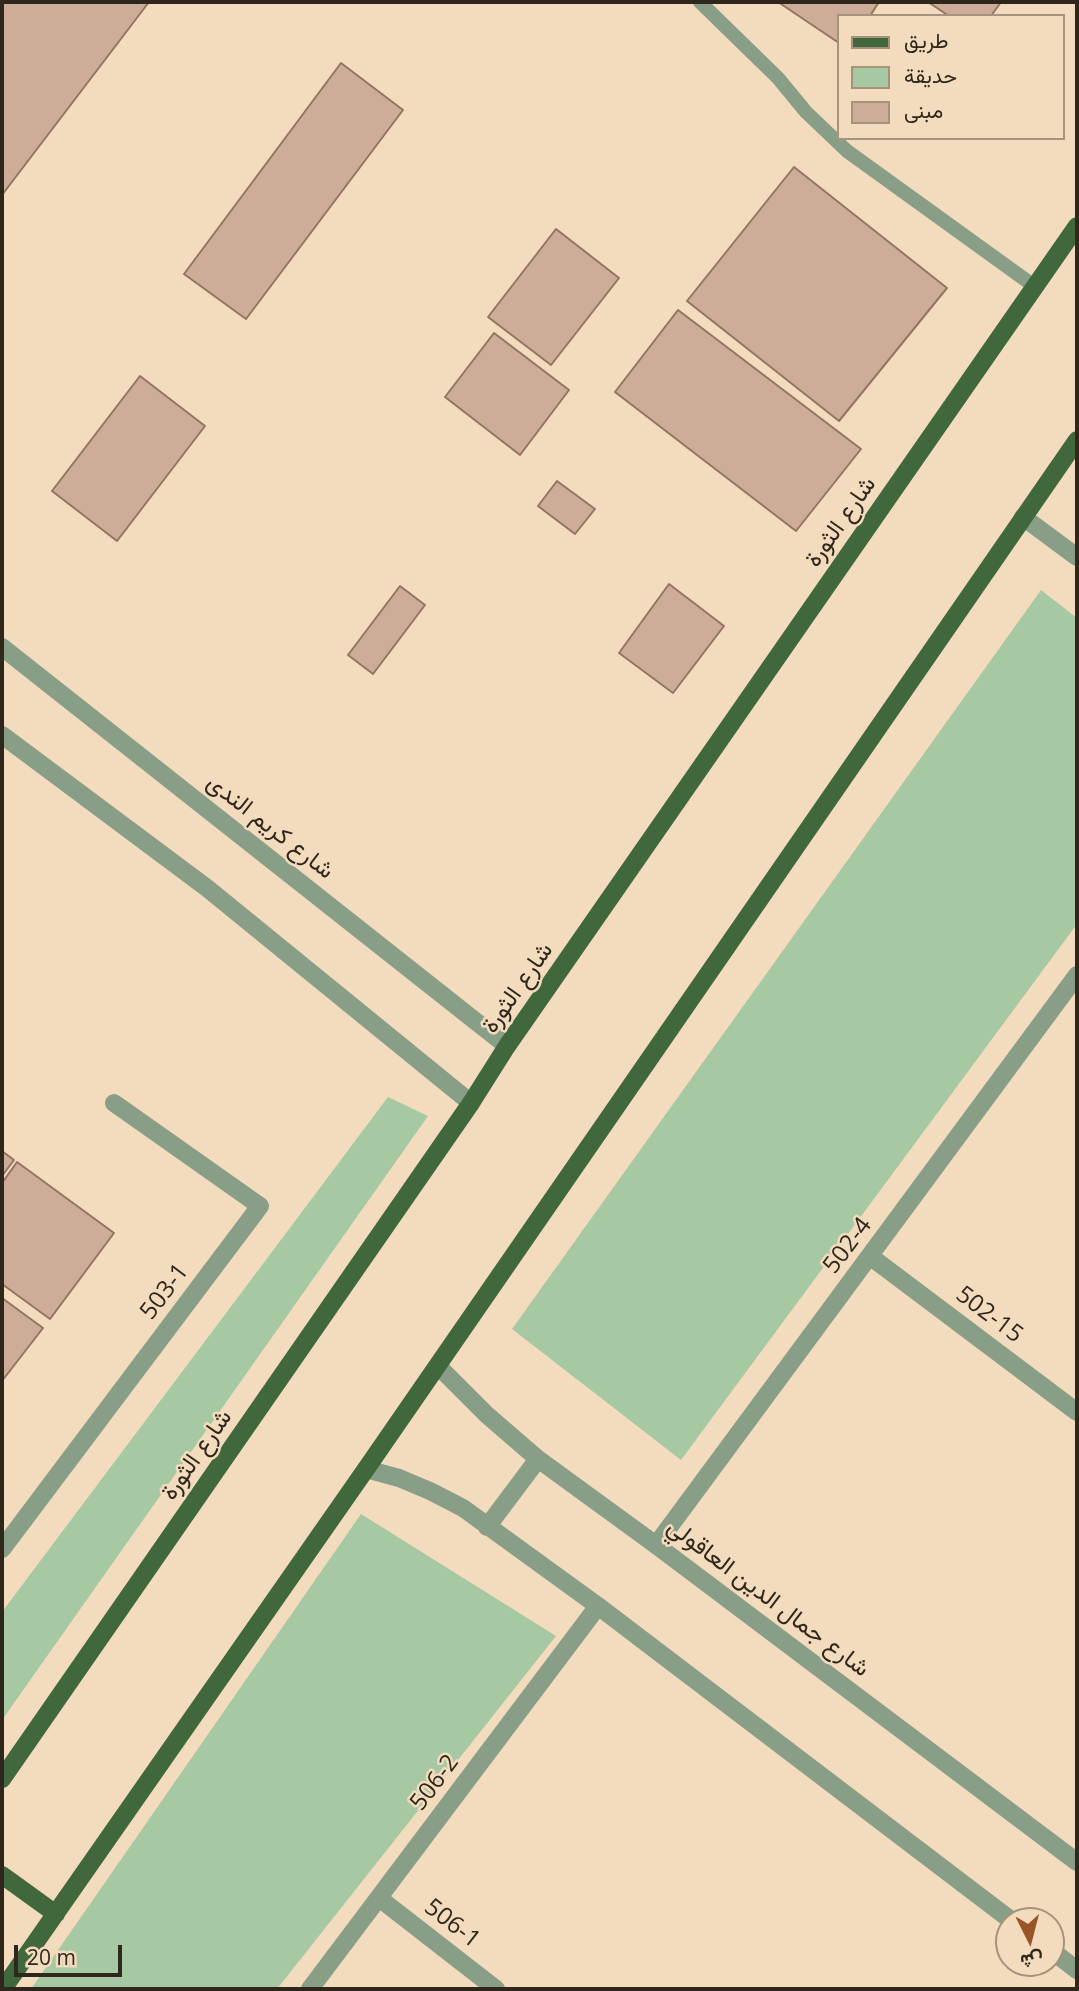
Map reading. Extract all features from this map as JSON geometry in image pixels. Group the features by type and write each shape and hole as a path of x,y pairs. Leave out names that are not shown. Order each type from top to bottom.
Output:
{"main road":[{"name":"شارع الثورة","path":"2,1779 1077,226"},
{"path":"3,1989 438,1366 1077,440"},
{"path":"2,1875 56,1914"}],"street":[{"path":"1024,517 1077,558"},
{"name":"شارع كريم الندى","path":"2,647 507,1046"},
{"path":"2,735 207,888 471,1103"},
{"name":"502-4","path":"656,1545 1076,980"},
{"name":"503-1","path":"2,1549 260,1206 114,1103"},
{"name":"502-15","path":"871,1257 1077,1412"},
{"name":"شارع جمال الدين العاقولي","path":"438,1366 487,1415 538,1458 1077,1862"},
{"path":"487,1527 538,1458"},
{"path":"366,1469 430,1491 463,1508 598,1606 995,1908"},
{"name":"506-2","path":"310,1989 598,1606"},
{"name":"506-1","path":"379,1898 496,1989"}],"lane":[{"path":"700,2 778,78 806,112 847,151 1034,286"}],"green space":[{"path":"1041,590 1077,618 1077,924 681,1460 512,1329"},
{"path":"388,1097 428,1116 2,1720 2,1612"},
{"path":"361,1514 556,1636 277,1989 31,1989"}],"building":[{"path":"2,2 149,2 2,195"},
{"path":"778,2 879,2 871,14 838,14 838,42"},
{"path":"928,2 1001,2 992,14 946,14"},
{"path":"341,63 403,110 246,319 184,274"},
{"path":"794,167 947,288 839,421 687,301"},
{"path":"556,229 619,278 551,365 488,317"},
{"path":"678,310 861,449 796,531 615,392"},
{"path":"494,333 569,390 520,455 445,397"},
{"path":"140,376 205,426 117,541 52,491"},
{"path":"557,481 595,509 575,534 538,506"},
{"path":"669,584 724,626 673,693 619,653"},
{"path":"400,586 425,605 373,674 348,655"},
{"path":"2,1151 14,1160 2,1176"},
{"path":"17,1162 114,1233 50,1319 2,1284 2,1183"},
{"path":"2,1298 43,1328 2,1381"}]}
